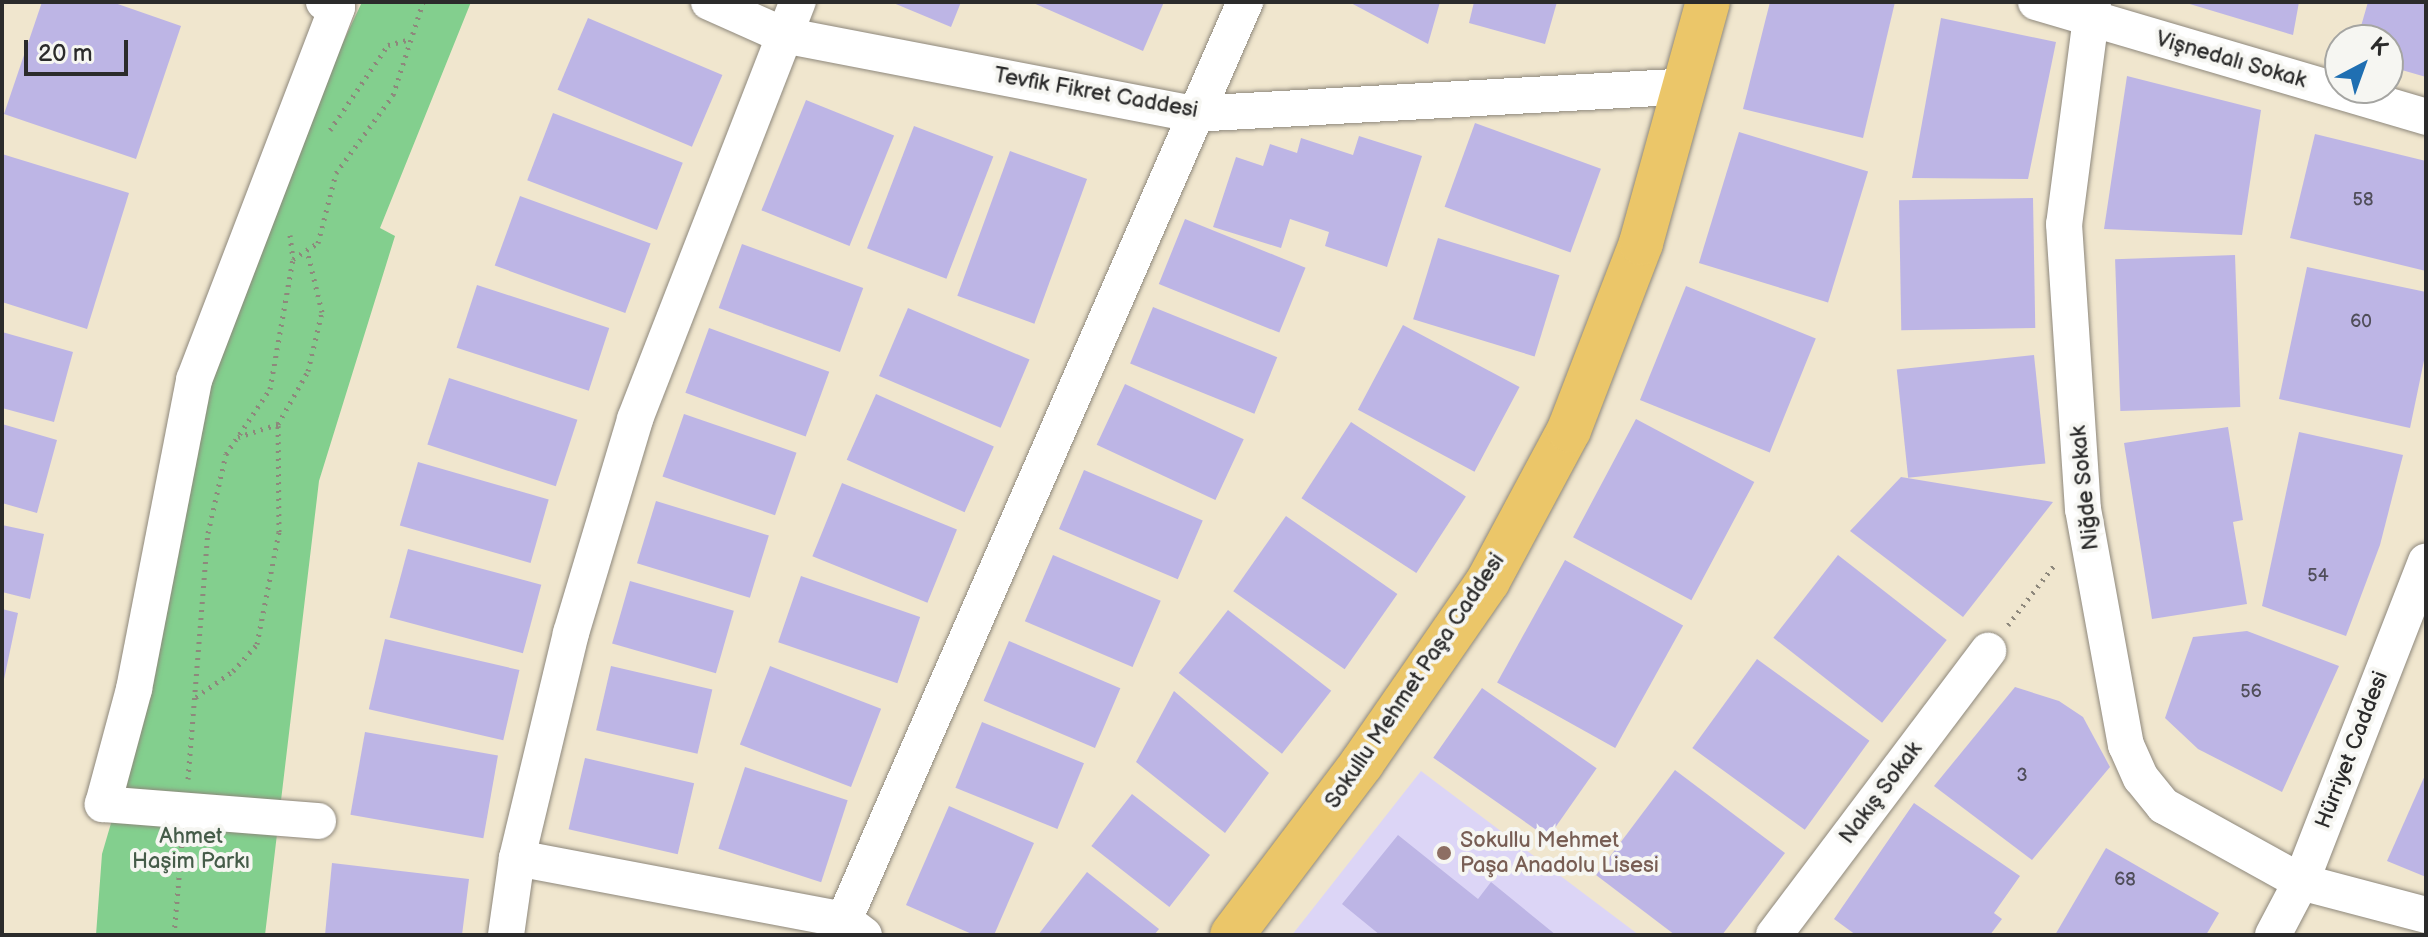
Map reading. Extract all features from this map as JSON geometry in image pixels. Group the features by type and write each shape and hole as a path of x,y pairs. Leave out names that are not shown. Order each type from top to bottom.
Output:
{"main road":[{"name":"Sokullu Mehmet Paşa Caddesi","path":"1232,935 1362,763 1488,581 1569,430 1641,243 1708,2"}],"street":[{"path":"318,821 103,804 134,689 194,380 337,7 324,2"},
{"name":"Tevfik Fikret Caddesi","path":"709,2 783,35 1192,114 1686,86"},
{"path":"506,935 517,858 571,633 635,419 798,2"},
{"path":"517,858 854,928 1192,114 1245,2"},
{"name":"Vişnedalı Sokak","path":"2036,2 2091,10 2426,117"},
{"name":"Niğde Sokak","path":"2091,10 2064,224 2086,524 2126,745 2141,778 2164,806 2301,882 2426,915"},
{"name":"Hürriyet Caddesi","path":"2273,935 2301,882 2426,561"},
{"name":"Nakış Sokak","path":"1774,935 1988,651"}],"path":[{"path":"293,259 318,243 336,173 393,95 423,2"},
{"path":"325,138 388,45 411,39"},
{"path":"174,935 208,533 226,454 270,389 293,259 288,226"},
{"path":"195,697 233,671 257,644 279,532 278,424 308,371 322,312 307,250"},
{"path":"237,437 278,424"},
{"path":"1988,651 2086,524"}],"shaded area":[{"name":"Sokullu Mehmet Paşa Anadolu Lisesi","path":"1421,771 1639,935 1292,935"}],"green space":[{"name":"Ahmet Haşim Parkı","path":"362,2 471,2 380,228 395,236 319,481 265,935 96,935 102,854 145,707 215,356 306,121"}],"building":[{"path":"42,2 112,2 181,26 136,159 4,114"},
{"path":"891,2 961,2 951,27"},
{"path":"1031,2 1164,2 1143,51"},
{"path":"1349,2 1440,2 1428,44"},
{"path":"1474,2 1557,2 1545,44 1469,23"},
{"path":"1770,2 1895,2 1863,138 1743,109"},
{"path":"2183,2 2299,2 2293,35"},
{"path":"2368,2 2426,2 2426,77 2404,71 2404,24 2362,24"},
{"path":"588,18 722,75 692,147 558,90"},
{"path":"1941,18 2056,42 2028,179 1912,178"},
{"path":"2127,76 2261,110 2242,235 2104,229"},
{"path":"806,100 894,136 850,246 761,210"},
{"path":"553,113 683,163 657,230 527,180"},
{"path":"1475,123 1601,169 1570,252 1445,207"},
{"path":"914,126 993,156 946,279 867,248"},
{"path":"1739,132 1868,171 1828,302 1699,263"},
{"path":"2315,134 2426,161 2426,271 2290,238"},
{"path":"1359,136 1422,156 1387,267 1325,246 1329,232 1290,219 1281,248 1213,227 1236,157 1263,166 1270,144 1297,153 1301,138 1353,155"},
{"path":"1010,151 1087,179 1034,324 957,296"},
{"path":"2,154 129,193 87,329 2,302"},
{"path":"520,196 651,244 625,313 495,266"},
{"path":"2033,198 2035,328 1901,330 1899,200"},
{"path":"1185,219 1306,268 1279,333 1159,284"},
{"path":"1438,238 1559,275 1535,356 1413,319"},
{"path":"742,244 863,288 840,352 719,308"},
{"path":"2235,255 2240,407 2120,411 2115,259"},
{"path":"2307,267 2426,292 2426,351 2410,428 2279,399"},
{"path":"477,285 609,328 589,391 457,348"},
{"path":"1686,286 1816,338 1770,452 1640,400"},
{"path":"1153,307 1277,357 1254,414 1130,364"},
{"path":"908,308 1030,360 1001,428 879,376"},
{"path":"1403,325 1520,387 1474,472 1358,410"},
{"path":"709,328 829,372 806,437 685,393"},
{"path":"2,332 73,352 54,422 2,408"},
{"path":"2034,355 2045,463 1908,478 1897,369"},
{"path":"449,378 577,420 556,486 427,445"},
{"path":"1125,384 1244,439 1215,500 1097,445"},
{"path":"876,394 994,446 965,512 847,460"},
{"path":"684,414 797,453 775,515 663,476"},
{"path":"1636,419 1754,482 1691,600 1573,537"},
{"path":"1351,422 1466,497 1416,573 1301,498"},
{"path":"2,424 57,440 37,513 2,503"},
{"path":"2228,427 2243,520 2233,522 2247,604 2152,619 2124,443"},
{"path":"2299,432 2403,455 2380,545 2346,636 2262,606"},
{"path":"418,462 549,499 531,563 400,525"},
{"path":"1084,470 1203,520 1178,579 1059,529"},
{"path":"1901,477 2053,502 1963,617 1850,531"},
{"path":"842,483 957,529 927,603 812,556"},
{"path":"656,501 769,535 750,598 637,563"},
{"path":"1286,516 1397,594 1345,669 1233,591"},
{"path":"2,525 44,534 30,599 2,592"},
{"path":"408,549 541,585 523,653 390,618"},
{"path":"1053,555 1161,601 1133,667 1025,621"},
{"path":"1838,555 1947,640 1882,723 1773,638"},
{"path":"1565,560 1683,625 1615,748 1497,682"},
{"path":"801,576 920,617 897,683 778,642"},
{"path":"630,581 734,611 716,673 612,643"},
{"path":"2,609 18,613 3,684 2,684"},
{"path":"1228,610 1331,691 1282,754 1179,673"},
{"path":"2247,631 2339,666 2282,792 2198,749 2165,718 2193,637"},
{"path":"385,639 519,670 503,740 369,709"},
{"path":"1009,641 1120,688 1095,748 984,701"},
{"path":"1757,659 1869,741 1805,830 1692,748"},
{"path":"611,666 712,689 697,754 596,730"},
{"path":"770,666 881,709 851,787 740,744"},
{"path":"2015,687 2059,701 2083,717 2110,767 2032,860 1934,786"},
{"path":"1482,688 1597,768 1548,838 1433,758"},
{"path":"1174,691 1269,773 1225,833 1136,762"},
{"path":"982,722 1084,763 1057,829 955,788"},
{"path":"365,732 498,755 483,838 350,815"},
{"path":"585,758 694,783 678,854 569,829"},
{"path":"745,767 848,800 821,882 718,849"},
{"path":"1675,770 1785,853 1722,935 1675,935 1596,875"},
{"path":"2426,773 2426,877 2387,861"},
{"path":"1132,794 1210,855 1169,907 1091,846"},
{"path":"1914,803 2020,876 1994,913 2002,919 1990,935 1856,935 1834,919"},
{"path":"949,806 1034,843 994,935 974,935 906,905"},
{"path":"1398,835 1478,899 1491,882 1556,935 1380,935 1342,904"},
{"path":"2106,848 2219,913 2206,935 2055,935"},
{"path":"332,863 469,879 462,935 325,935"},
{"path":"1087,872 1159,929 1154,935 1038,935"}],"place":[{"name":"Sokullu Mehmet Paşa Anadolu Lisesi","path":"1444,853"}]}
